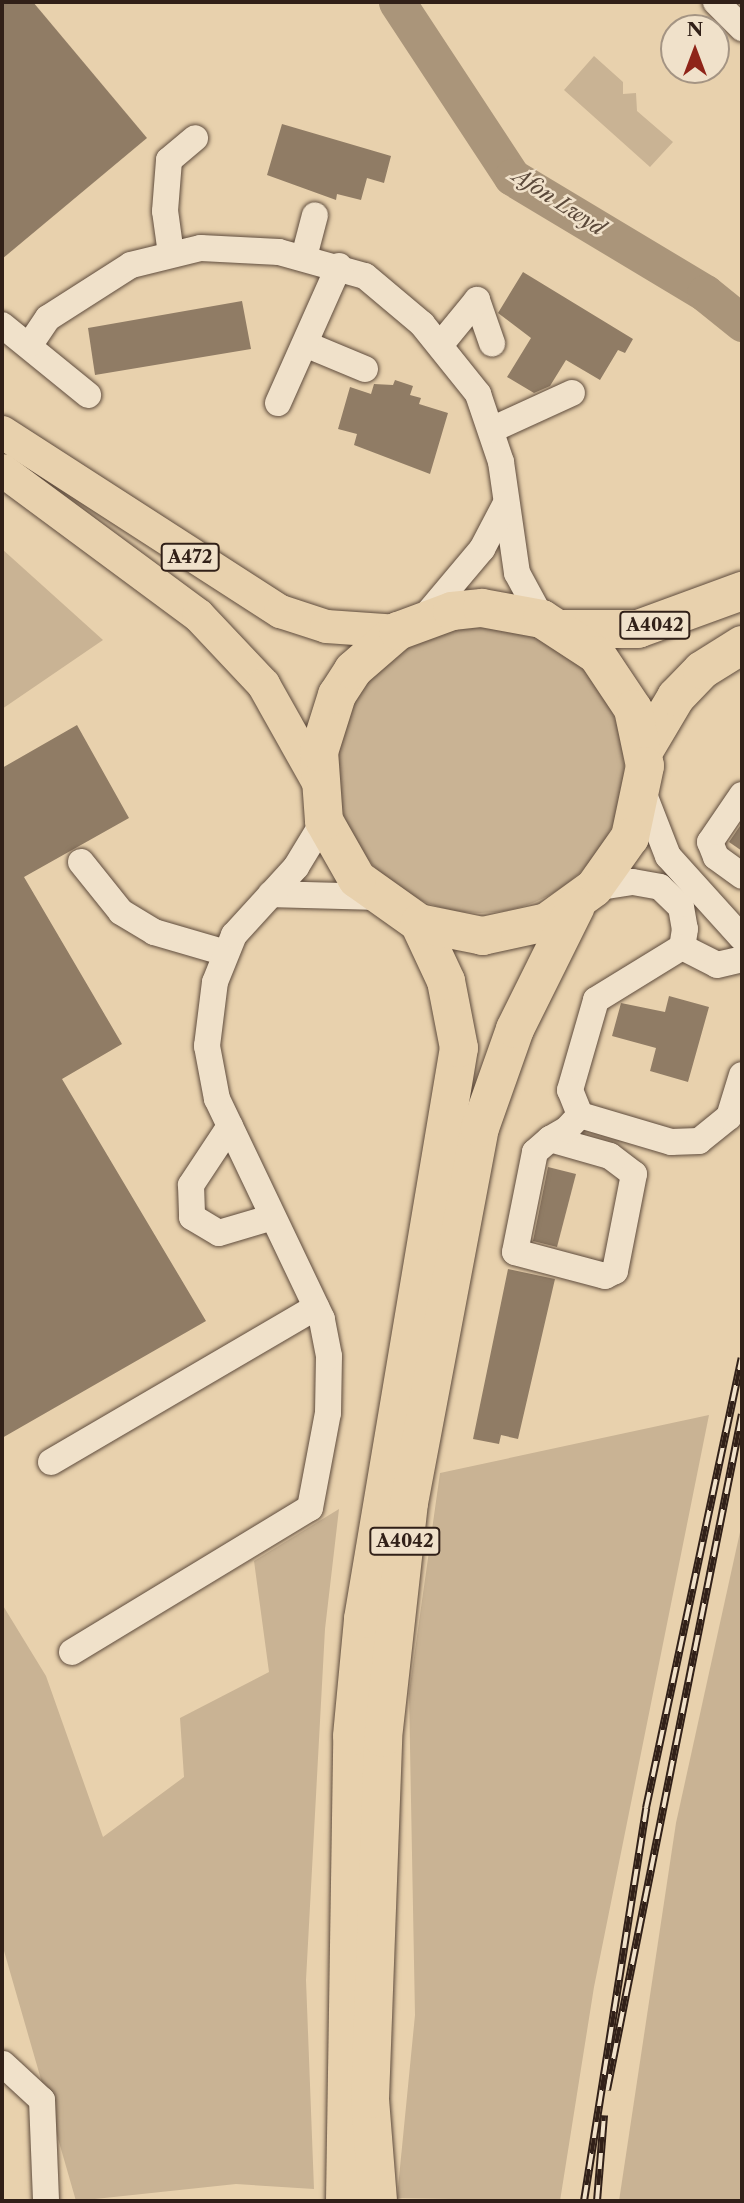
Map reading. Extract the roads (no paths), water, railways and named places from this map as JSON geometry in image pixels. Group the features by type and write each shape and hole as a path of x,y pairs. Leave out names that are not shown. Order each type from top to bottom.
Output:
{"highway":[{"name":"A4042","path":"552,624 638,629 742,591"},
{"path":"482,608 552,624 617,681 644,751 643,792 626,844 585,897 547,922 483,936 419,923 376,897 341,857 324,821 318,782 323,733 337,695 360,663 411,625 482,608"},
{"path":"644,751 676,697 702,670 742,645"},
{"name":"A4042","path":"378,2201 370,2098 383,1738 409,1503 480,1128 515,1028 585,897"},
{"name":"A4042","path":"345,2201 352,1736 363,1619 459,1048 446,981 419,923"}],"main road":[{"name":"A472","path":"2,432 280,611 326,626 411,625"},
{"name":"A472","path":"2,470 198,615 263,684 318,782"}],"street":[{"path":"716,2 742,28"},
{"path":"170,254 164,211 169,160 195,138"},
{"path":"304,257 314,215"},
{"path":"31,343 48,318 86,291 131,265 170,254 239,246 340,266 374,283 441,344 478,394 491,430 517,573 552,624"},
{"path":"278,403 340,266"},
{"path":"441,344 477,300 492,343"},
{"path":"2,325 31,343 88,395"},
{"path":"305,344 365,369"},
{"path":"491,430 572,393"},
{"path":"411,625 482,549 505,505"},
{"path":"643,792 668,856 742,938"},
{"path":"742,795 710,842 716,857 742,876"},
{"path":"72,1652 310,1508 328,1401 329,1356 316,1307 230,1126 207,1046 215,982 226,953 324,821"},
{"path":"81,862 121,912 154,932 226,953"},
{"path":"585,897 633,882 668,892 685,920 682,947"},
{"path":"271,894 376,897"},
{"path":"682,947 717,965 742,959"},
{"path":"580,1115 570,1090 596,1000 682,947"},
{"path":"580,1115 671,1142 699,1141 730,1117 742,1075"},
{"path":"550,1139 610,1156 634,1174 615,1271 605,1276 515,1252 535,1152 550,1139 580,1115"},
{"path":"230,1126 191,1185 192,1217 219,1233 273,1217"},
{"path":"51,1462 316,1307"},
{"path":"3,2064 42,2100 46,2201"}],"waterway":[{"name":"Afon Lwyd","path":"397,2 512,177 705,293 742,323"}],"railway":[{"path":"584,2201 646,1808 742,1358"},
{"path":"607,2090 742,1414"},
{"path":"597,2201 604,2115"}]}
